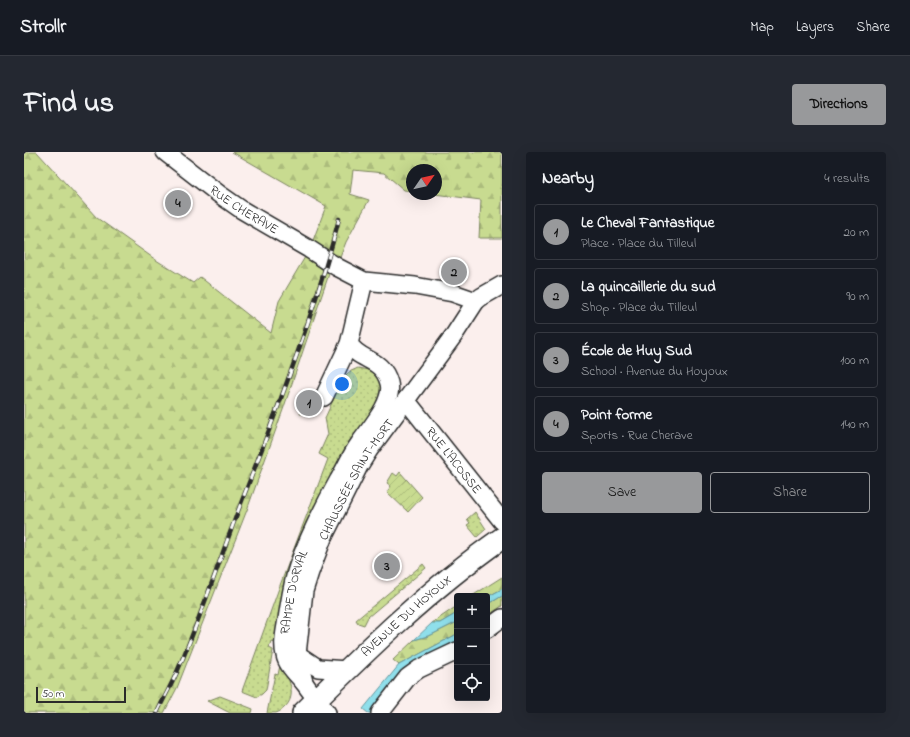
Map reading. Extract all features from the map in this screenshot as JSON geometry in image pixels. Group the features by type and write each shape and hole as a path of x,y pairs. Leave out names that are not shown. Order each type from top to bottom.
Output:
{"main road":[{"name":"AVENUE DU HOYOUX","path":"316,709 347,670 386,632 433,590 472,559 502,538"}],"street":[{"name":"RUE CHERAVE","path":"165,152 242,210 309,249 328,262 364,281"},
{"path":"324,397 350,344 364,281 415,286 452,293 476,301 501,286"},
{"name":"CHAUSSÉE SAINT-MORT","path":"304,682 297,654 304,591 323,538 359,466 454,335 476,301"},
{"name":"RAMPE D'ORVAL","path":"304,682 298,677 285,657 283,643 291,591 298,567 326,503 357,446 385,406 389,392 389,384 381,369 370,359 358,354 350,344"},
{"name":"RUE L'ACOSSE","path":"406,400 502,521"},
{"path":"490,627 502,618"},
{"path":"380,713 408,677 454,653"},
{"path":"297,654 318,668 347,670"},
{"path":"304,682 316,709"}],"green space":[{"path":"24,152 37,152 97,218 156,260 193,283 200,277 271,333 279,301 305,257 329,274 247,510 177,688 164,713 24,713"},
{"path":"232,152 502,152 502,238 479,238 481,200 442,195 442,164 406,164 406,190 384,173 353,170 350,194 369,200 346,242 339,260 312,243 326,206"},
{"path":"358,368 368,370 377,376 381,385 379,401 349,444 303,533 287,572 274,642 271,641 269,648 273,650 266,690 257,697 242,691 328,459 319,454 328,434 325,418 343,378 349,372"},
{"path":"308,391 318,395 309,410 304,414 300,414"},
{"path":"400,472 422,497 408,512 387,492 391,486 387,483 393,473 397,476"},
{"path":"475,512 486,529 477,537 467,525 470,523 467,519"},
{"path":"423,564 426,568 368,617 364,625 358,623 356,620"},
{"path":"502,577 502,589 490,595 490,593 477,593"},
{"path":"502,596 502,606 490,614 490,603"},
{"path":"454,608 454,615 440,623 432,623"},
{"path":"454,624 454,636 399,665 393,660 414,640 431,635"},
{"path":"280,665 291,686 291,698 280,711 276,713 267,713 275,674 278,675"},
{"path":"220,696 253,709 252,713 230,713 207,701"}],"water":[{"path":"502,589 502,596 490,603 490,595"},
{"path":"454,615 454,624 431,635 414,640 432,623 440,623"},
{"path":"454,636 454,646 374,713 368,713 363,709 399,665"}],"railway":[{"path":"157,713 175,677 209,592 279,403 305,330 329,256 339,219"}],"place":[{"name":"Point forme","path":"178,203"},
{"name":"La quincaillerie du sud","path":"454,272"},
{"name":"Le Cheval Fantastique","path":"309,403"},
{"name":"École de Huy Sud","path":"387,566"}]}
